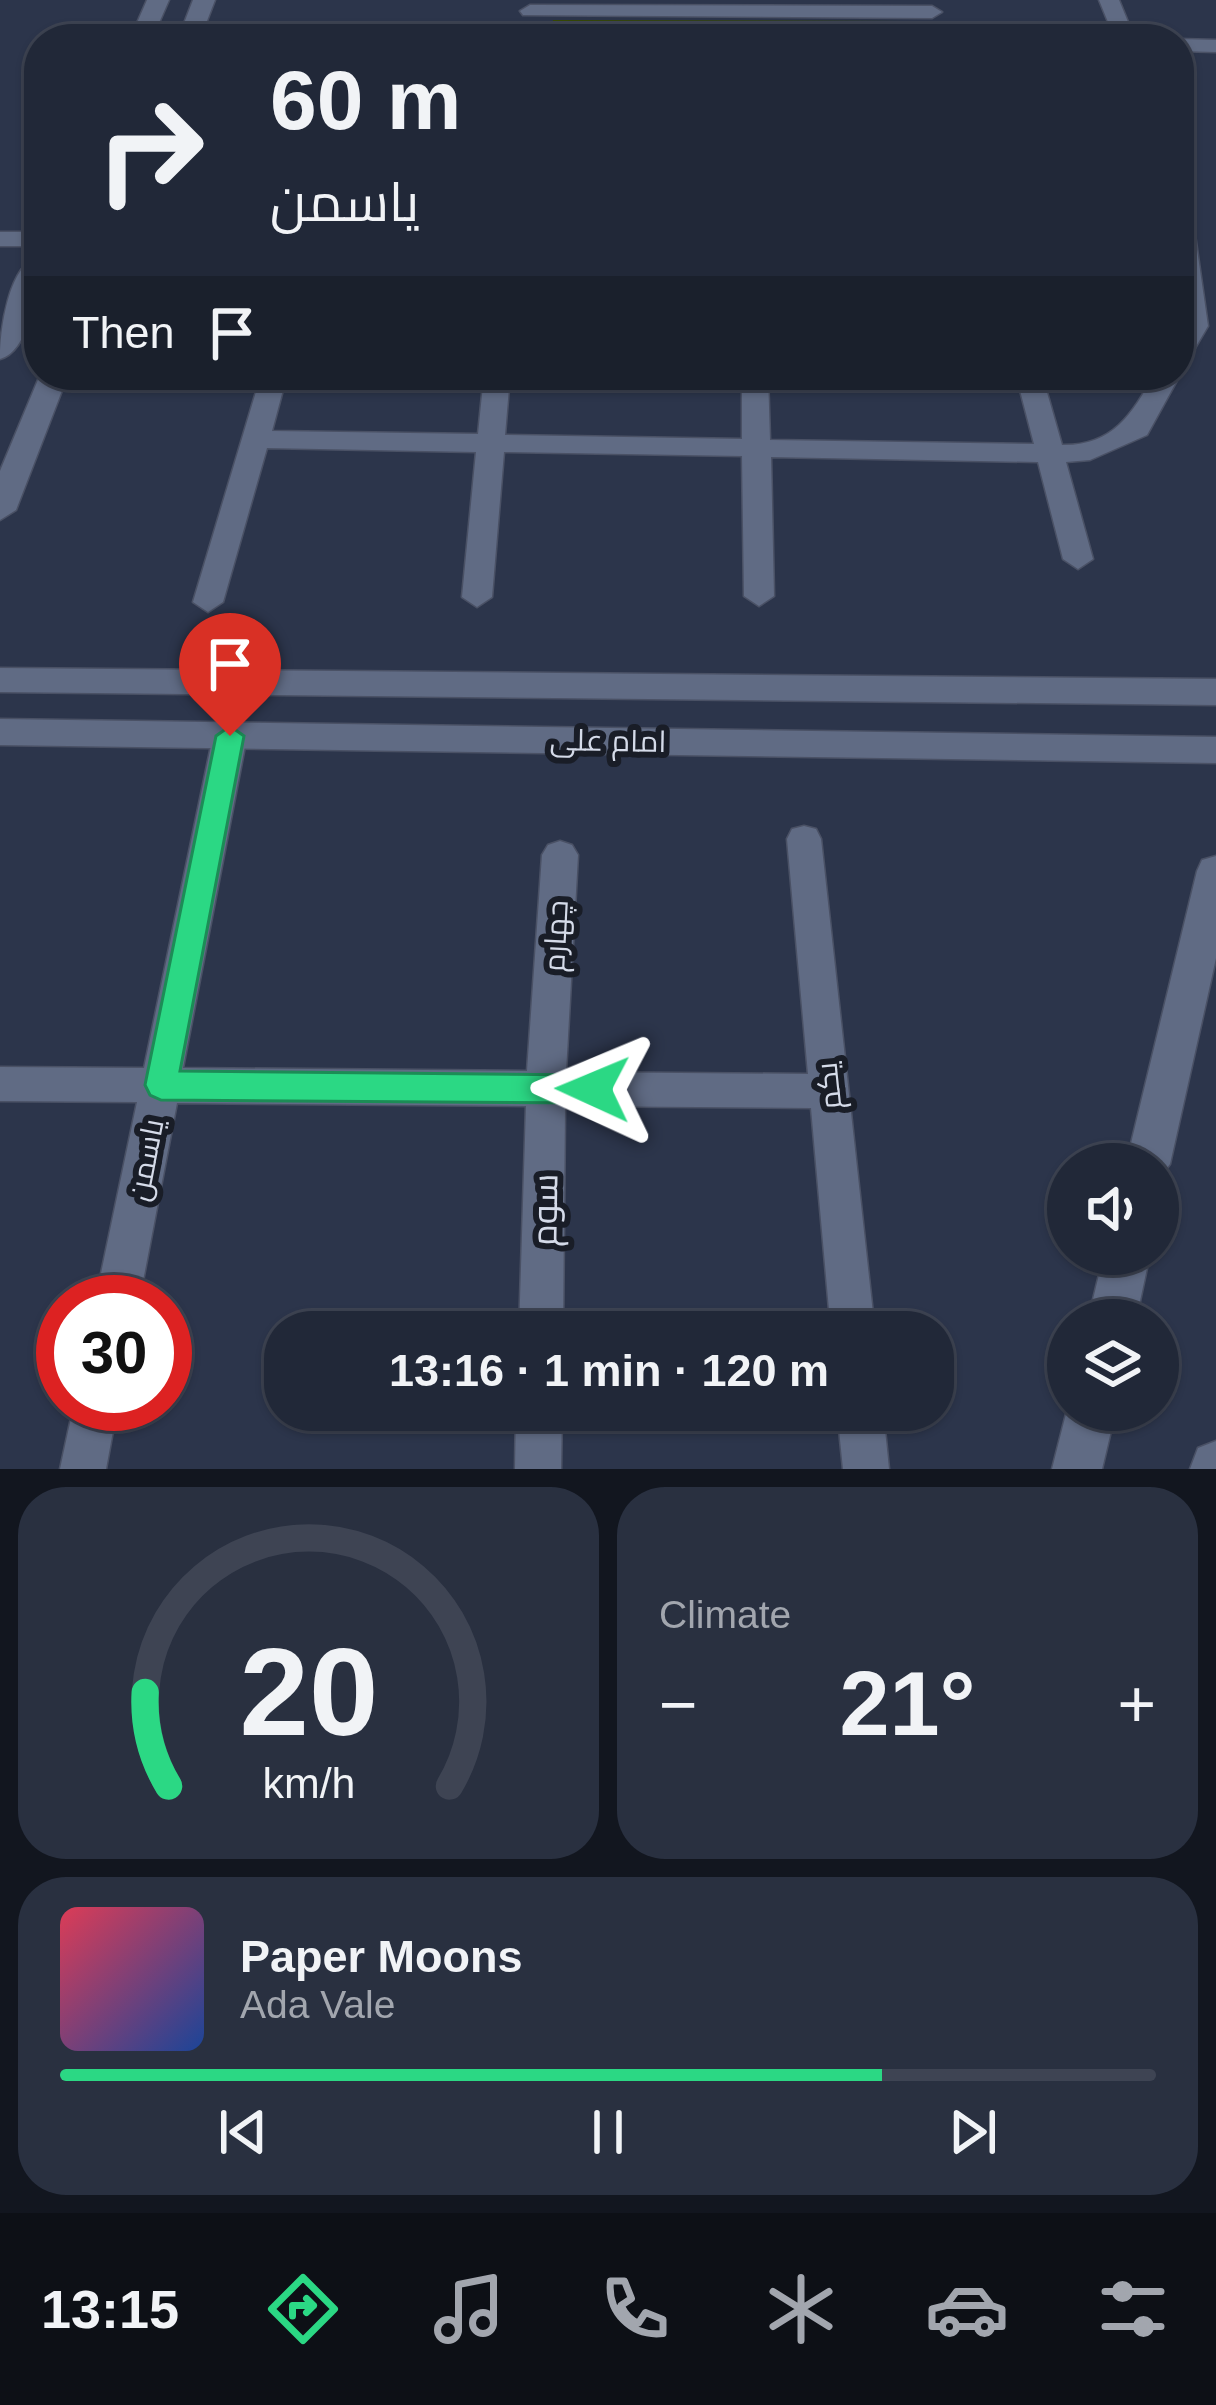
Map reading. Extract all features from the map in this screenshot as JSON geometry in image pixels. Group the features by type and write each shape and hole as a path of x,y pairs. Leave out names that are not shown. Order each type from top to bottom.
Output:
{"street":[{"path":"531,6 930,6"},
{"path":"0,350 24,297"},
{"path":"0,510 48,390"},
{"path":"208,602 270,390"},
{"path":"477,597 496,390"},
{"path":"755,390 759,596"},
{"path":"1033,390 1078,559"},
{"path":"256,439 1079,454 1137,429 1159,390"},
{"name":"امام علی","path":"0,680 1216,692"},
{"name":"امام علی","path":"0,732 1216,750"},
{"name":"یاسمن","path":"122,1275 230,736"},
{"name":"یکم","path":"804,839 851,1311"},
{"name":"چهارم","path":"546,1088 560,854"},
{"path":"1153,1143 1216,871"},
{"path":"0,1084 830,1091"},
{"name":"سوم","path":"541,1311 546,1088"},
{"path":"83,1469 91,1431"},
{"path":"538,1469 539,1431"},
{"path":"862,1431 866,1469"},
{"path":"1078,1469 1086,1431"}],"green space":[{"path":"553,20 909,24 553,24"}],"route":[{"path":"230,736 161,1085 593,1089"}]}
